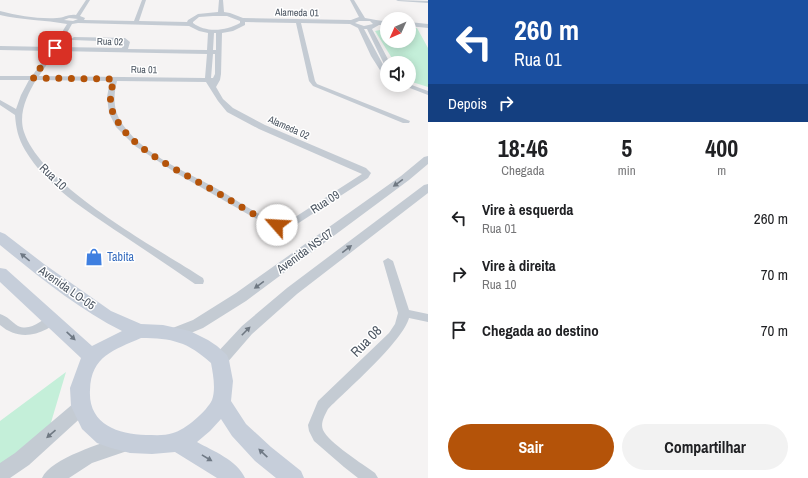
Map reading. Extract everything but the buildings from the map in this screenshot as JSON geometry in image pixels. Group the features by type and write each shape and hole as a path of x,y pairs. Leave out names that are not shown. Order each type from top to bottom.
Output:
{"main road":[{"name":"Avenida LO-05","path":"0,237 38,268 105,315 139,331"},
{"path":"0,273 91,356"},
{"path":"139,331 176,333 193,339 208,348 220,360 223,382 221,402 200,428 178,442 123,444 105,437 89,423 80,408 79,386 91,356 114,342 139,331"},
{"path":"221,402 239,430 263,454 293,478"},
{"path":"178,442 216,464 234,478"}],"street":[{"name":"Rua 10","path":"81,0 55,48 33,78 24,95 18,114 18,124 28,150 46,172 84,205 199,281"},
{"path":"80,19 88,0"},
{"path":"137,21 144,0"},
{"path":"221,0 221,14"},
{"path":"352,0 363,19"},
{"path":"398,0 428,2"},
{"path":"0,13 22,18 60,20 64,23 70,20 80,19 190,22 198,16 213,11 234,16 242,22 236,28 219,31 198,29 190,22"},
{"path":"352,23 363,19 380,23"},
{"name":"Alameda 01","path":"242,22 352,23"},
{"path":"298,23 312,80 315,85 406,120"},
{"path":"352,23 360,27 369,28 377,26 376,23"},
{"path":"416,25 428,26"},
{"path":"360,27 380,67"},
{"path":"369,28 383,56"},
{"path":"208,80 211,31"},
{"path":"212,88 217,80 219,31"},
{"path":"74,39 125,40 127,42 125,50"},
{"path":"368,43 377,43"},
{"name":"Rua 02","path":"0,48 219,52"},
{"name":"Rua 01","path":"0,78 217,80"},
{"name":"Rua 09","path":"114,79 109,100 113,113 120,126 140,146 191,177 277,225 291,224 365,176 367,173"},
{"name":"Alameda 02","path":"208,80 220,100 230,110 241,117 360,168 367,173"},
{"path":"416,84 428,88"},
{"path":"416,88 428,92"},
{"path":"0,102 18,114"},
{"name":"Avenida NS-07","path":"176,333 198,324 241,297 405,178 428,159"},
{"name":"Avenida NS-07","path":"220,360 246,330 292,291 428,187"},
{"path":"388,261 404,313 428,318"},
{"name":"Rua 08","path":"370,478 322,440 316,431 316,421 323,405 392,336 401,325 404,313"},
{"path":"0,318 10,328 26,333 40,329 52,319"},
{"path":"0,474 22,458 80,408"},
{"path":"52,478 86,457 123,444"}],"green space":[{"path":"417,28 428,48 428,87 416,83 416,56 391,56 386,48 416,48"},
{"path":"380,30 380,39 375,31"},
{"path":"66,372 47,436 0,477 0,421"}],"place":[{"name":"Tabita","path":"94,257"}],"route":[{"path":"55,48 33,78 114,79 109,100 113,113 120,126 140,146 269,222 277,225"}]}
